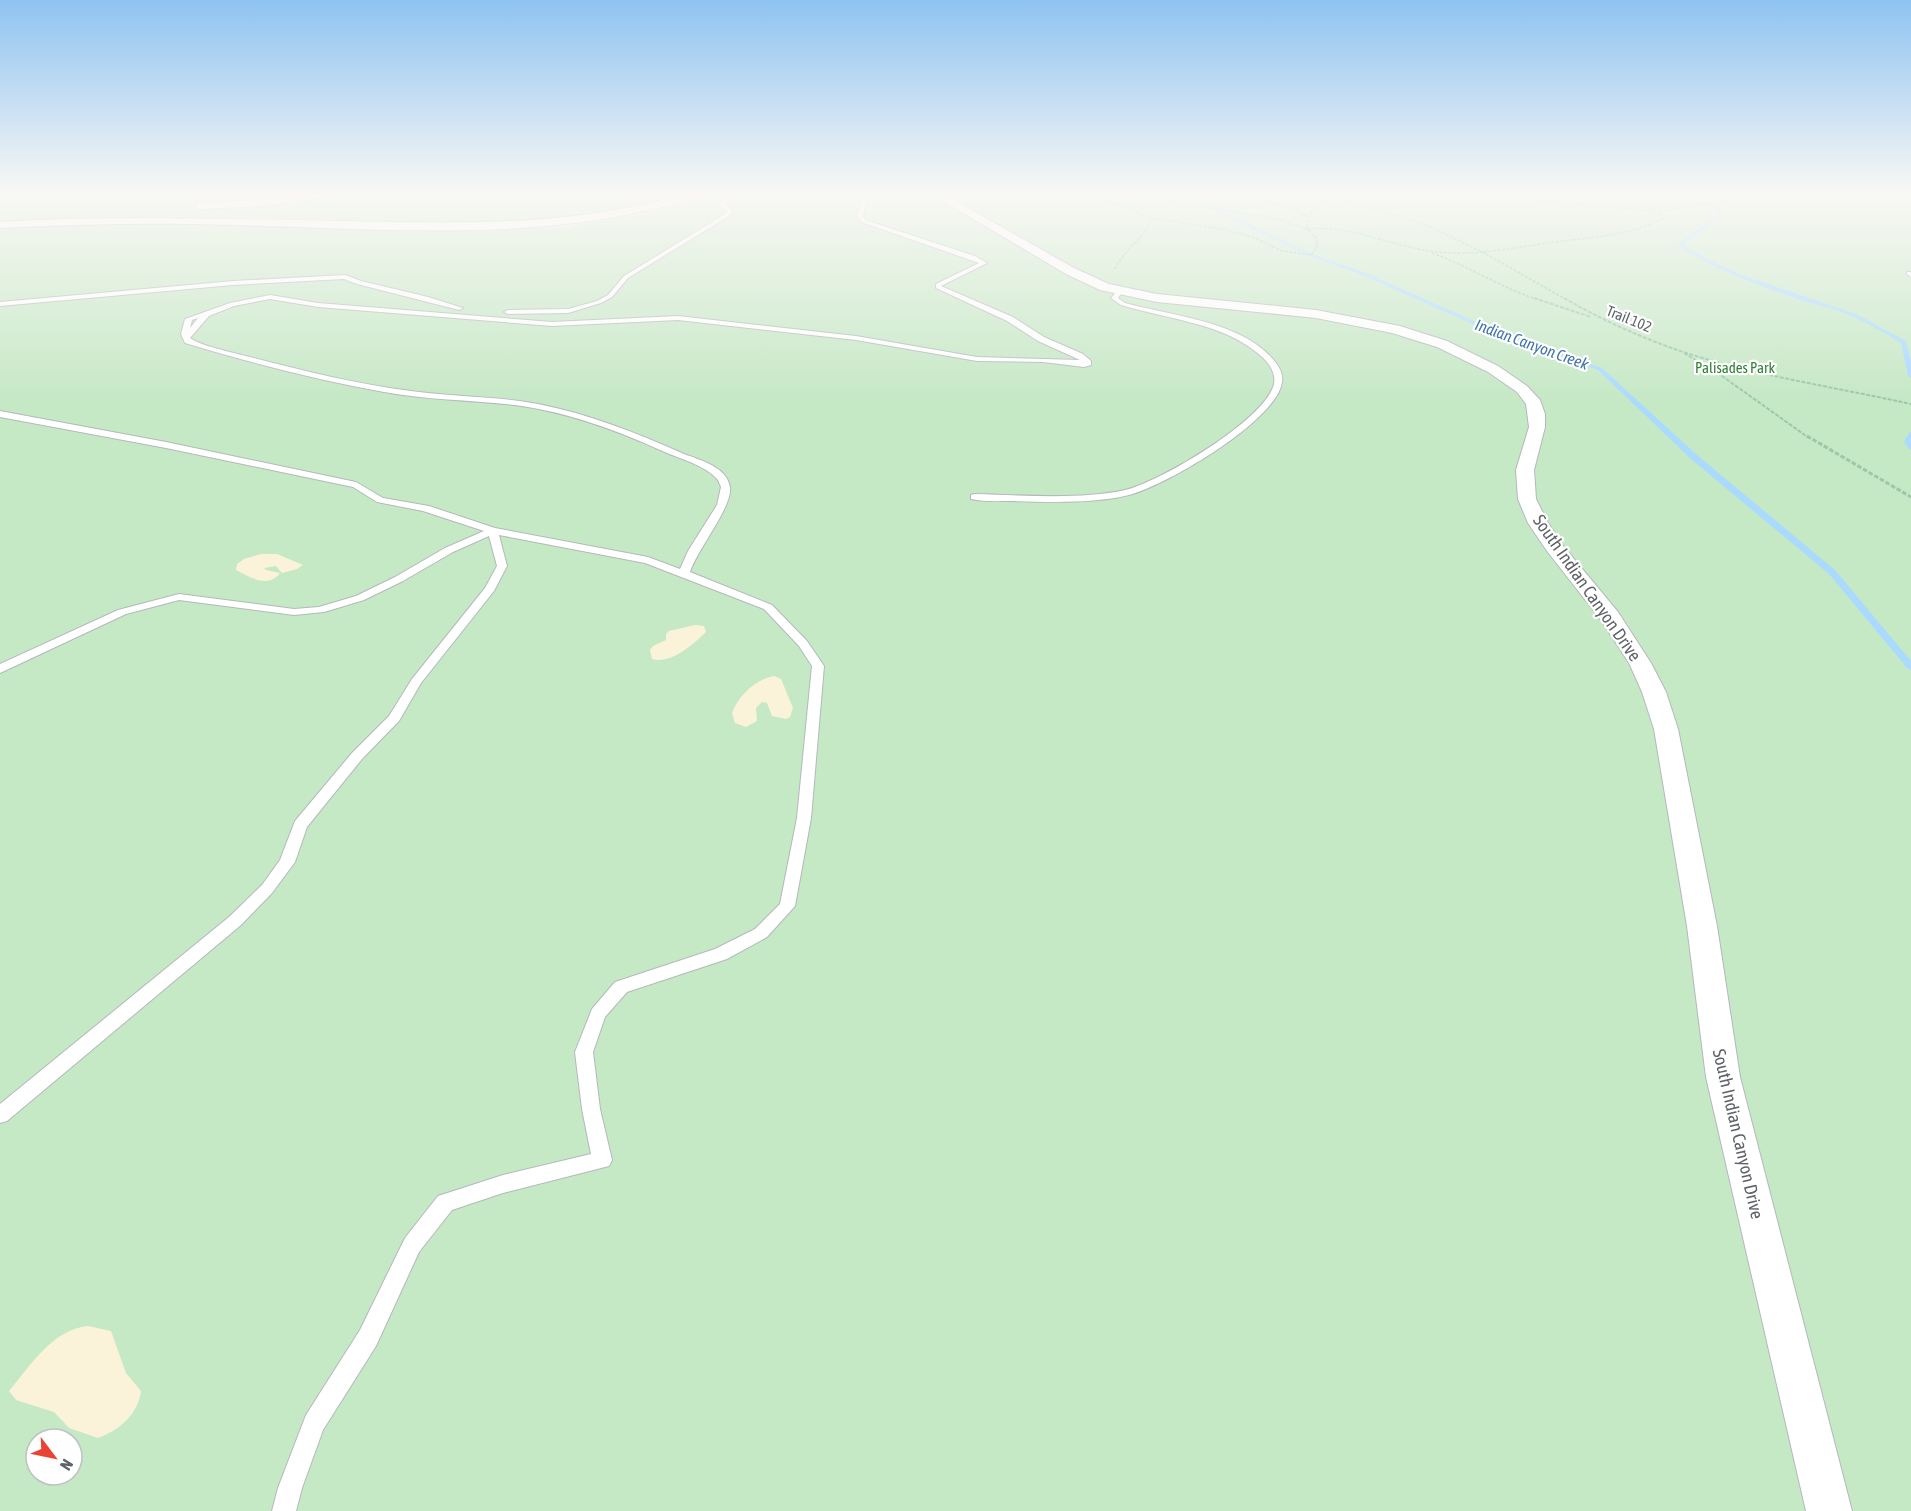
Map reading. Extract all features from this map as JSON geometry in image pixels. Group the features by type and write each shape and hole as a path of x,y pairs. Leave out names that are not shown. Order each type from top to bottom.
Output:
{"street":[{"name":"South Indian Canyon Drive","path":"1055,263 1113,289 1157,298 1337,317 1395,329 1442,344 1493,369 1522,389 1534,403 1537,427 1524,470 1527,499 1538,523 1557,551 1610,617 1640,663 1654,692 1666,729 1702,926 1723,1077 1829,1511"}],"lane":[{"path":"0,304 233,283 345,277 359,283 469,310 519,313 568,311 587,307 605,299 626,277 650,263"},
{"path":"684,573 695,547 718,512 726,491 724,480 715,472 605,423 558,411 517,403 382,390 280,369 188,341 186,333 189,320 232,304 270,297 318,305 552,324 678,318 856,338 977,359 1088,363 1080,356 1041,339 1011,318 938,287 945,281 981,267 983,263"},
{"path":"974,497 1071,499 1129,492 1196,460 1243,429 1268,404 1278,386 1277,368 1262,352 1232,335 1123,304 1114,298 1113,289"},
{"path":"0,414 155,442 356,486 380,500 425,508 493,531 648,560 768,607 803,644 818,666 804,818 787,906 761,933 721,954 621,987 598,1014 584,1052 591,1109 603,1160 503,1184 445,1203 412,1245 368,1338 314,1423 284,1511"},
{"path":"0,669 122,612 179,597 294,612 320,610 360,598 449,550 493,531"},
{"path":"0,1115 235,921 267,889 287,862 300,825 357,756 394,718 416,682 490,589 502,566 493,531"}],"path":[{"path":"1113,289 1118,263"},
{"path":"1459,263 1512,291 1601,320"},
{"name":"Trail 102","path":"1501,263 1601,320 1678,350 1911,404"},
{"path":"1678,350 1722,376 1808,437 1911,497"}],"green space":[{"name":"Palisades Park","path":"0,263 1911,263 1911,1511 0,1511"}],"sand":[{"path":"261,554 277,554 303,565 282,573 276,566 264,568 280,573 275,578 264,581 236,570 237,564 244,559"},
{"path":"695,625 704,626 706,632 674,656 659,660 652,659 650,650 653,646 666,640 666,634 669,631"},
{"path":"774,676 781,679 793,708 790,717 786,719 772,716 767,703 762,702 756,708 757,721 746,727 735,723 732,713 743,695 754,685"},
{"path":"88,1326 111,1331 126,1373 141,1391 136,1407 126,1421 113,1431 98,1438 84,1433 84,1427 68,1427 54,1412 16,1400 9,1391 43,1350 53,1341 75,1329"}],"waterway":[{"name":"Indian Canyon Creek","path":"1332,263 1364,274 1488,329 1600,369 1694,457 1832,572 1911,667"},
{"path":"1711,263 1768,286 1847,312 1883,330 1904,342 1911,376"},
{"path":"1911,434 1907,442 1911,448"}]}
